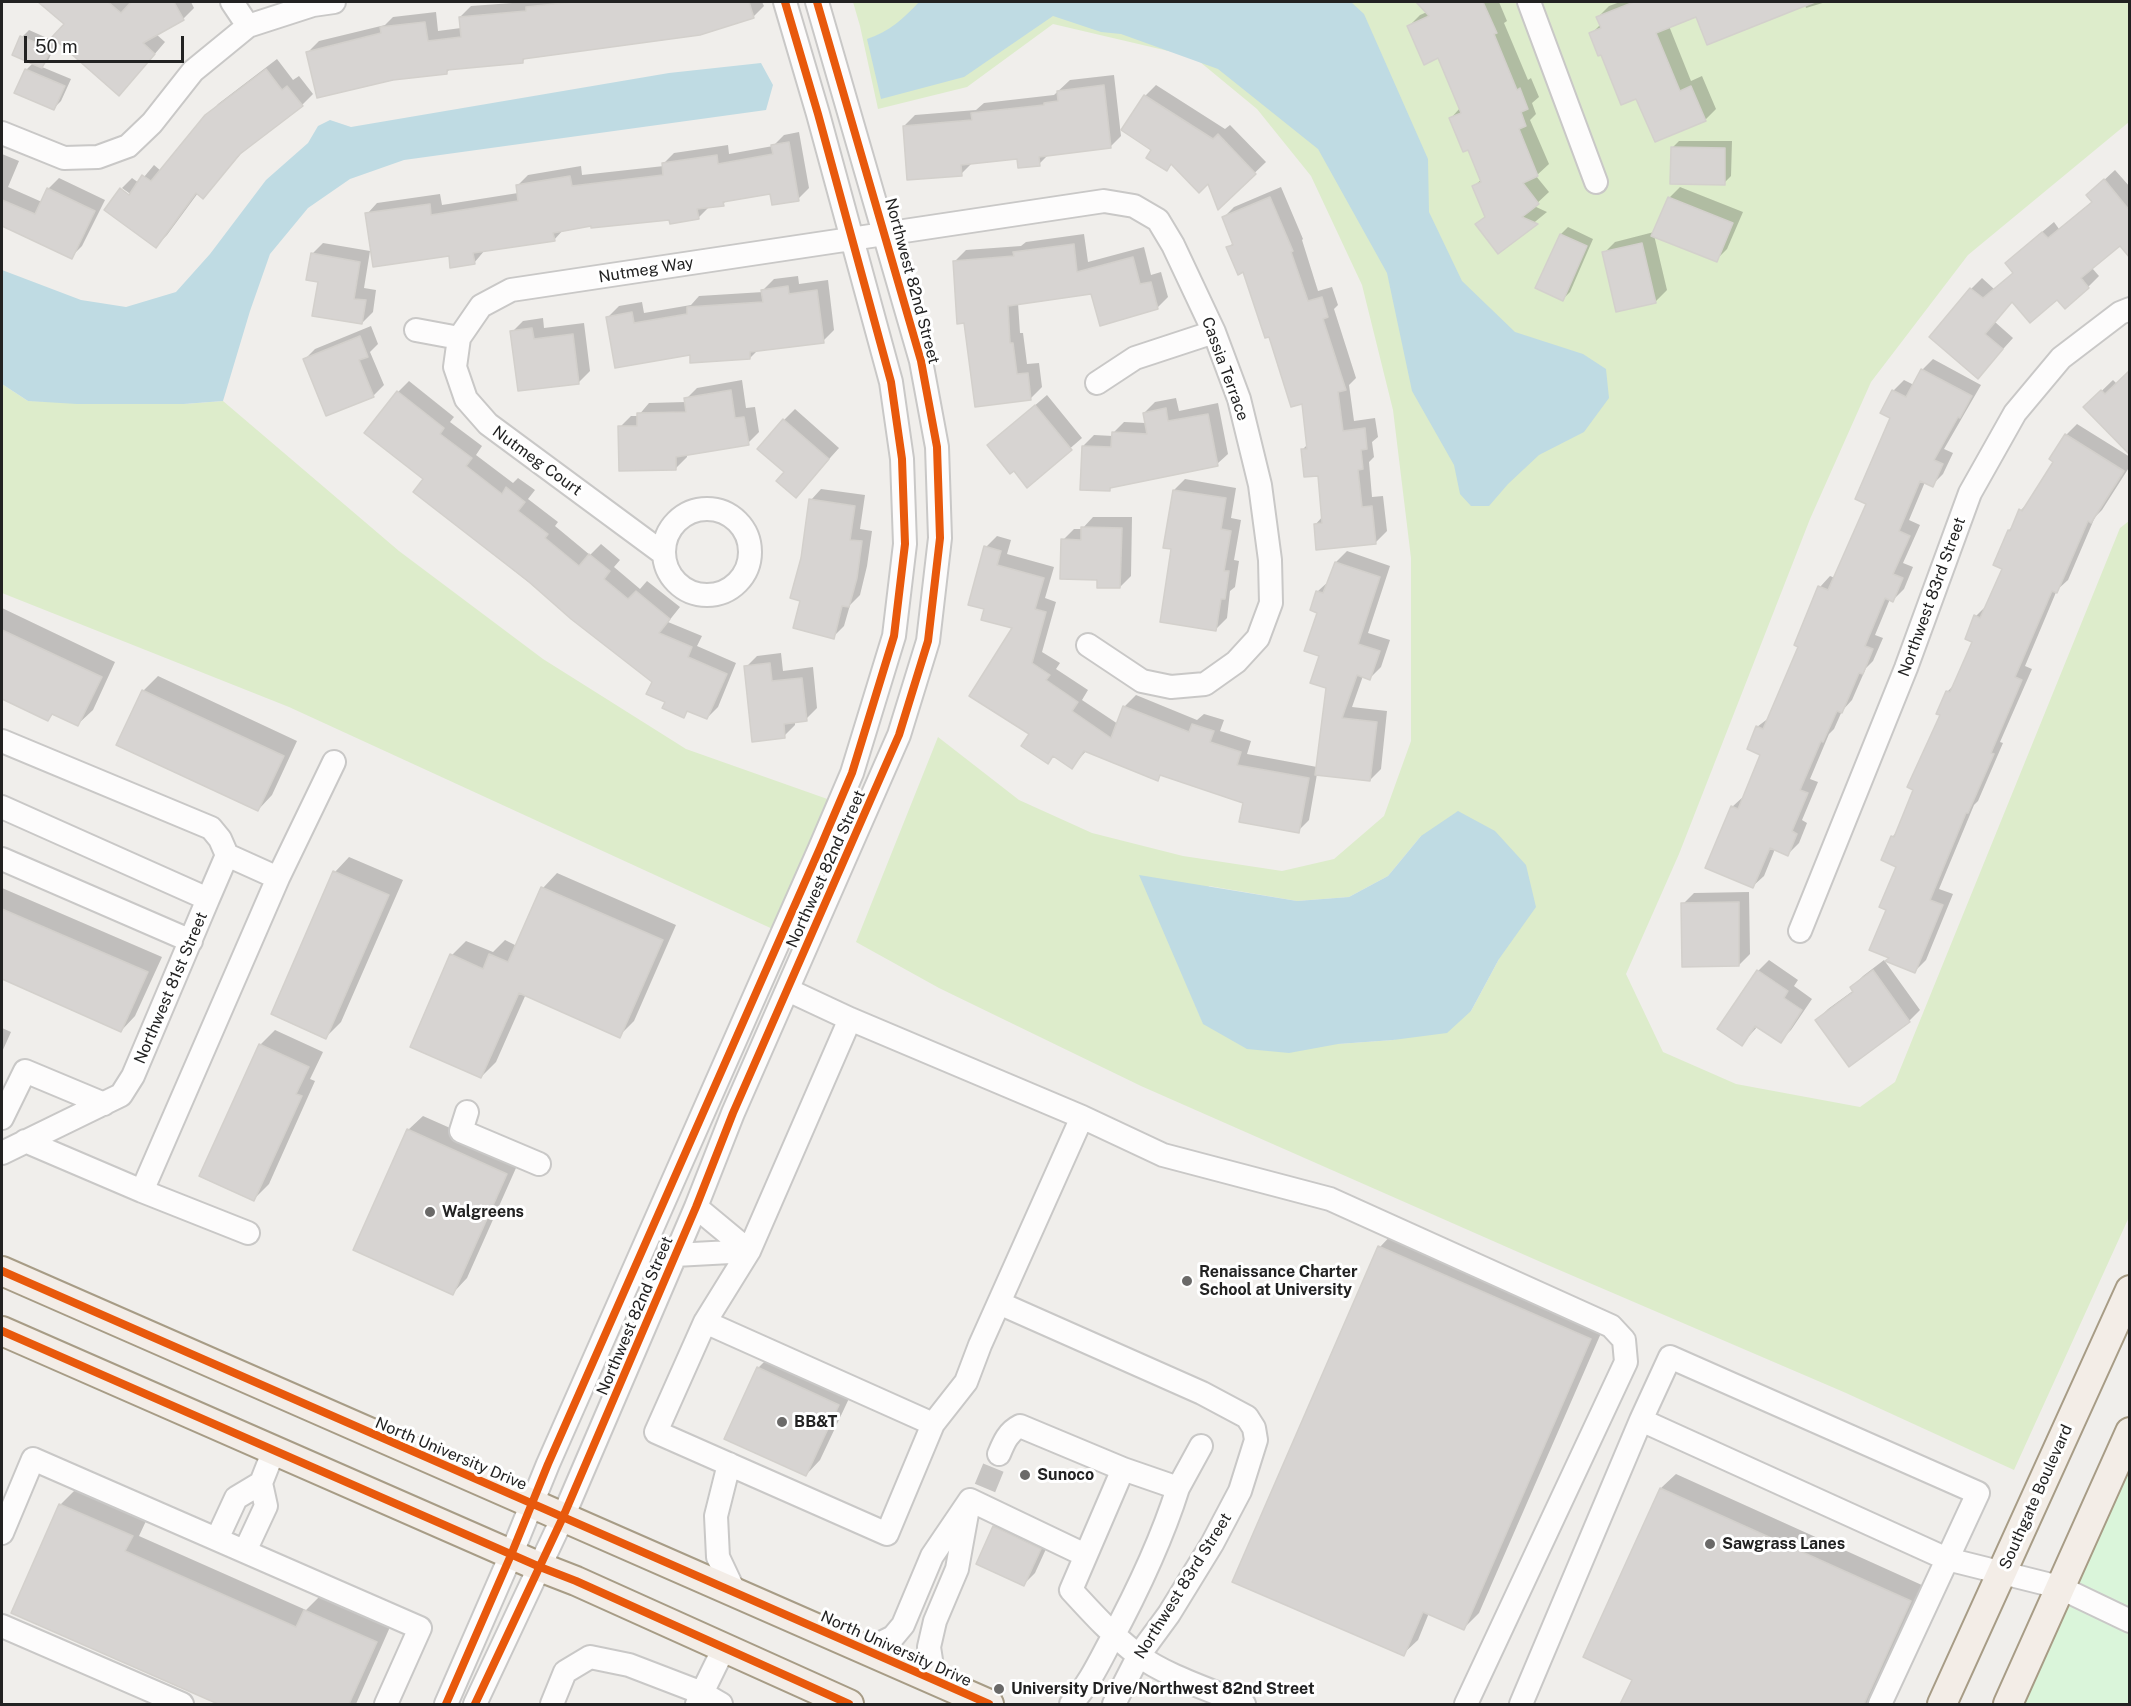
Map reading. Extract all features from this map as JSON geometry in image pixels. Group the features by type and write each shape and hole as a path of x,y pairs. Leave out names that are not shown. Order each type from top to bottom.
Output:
{"main road":[{"name":"North University Drive","path":"2,1271 989,1704"},
{"name":"Southgate Boulevard","path":"1942,1704 2130,1290"},
{"path":"2,1331 540,1568 576,1581 849,1704"},
{"path":"2008,1704 2130,1431"}],"street":[{"path":"232,2 248,26"},
{"path":"2,133 64,158 98,157 128,146 152,123 193,71 248,26 313,5 334,2"},
{"name":"Northwest 82nd Street","path":"446,1704 531,1504 847,784 894,636 904,544 902,459 891,382 784,2"},
{"name":"Northwest 82nd Street","path":"475,1704 563,1517 696,1207 733,1113 899,735 928,641 940,538 937,447 921,362 817,2"},
{"path":"1529,2 1596,182"},
{"name":"Cassia Terrace","path":"852,238 1104,201 1134,206 1158,220 1173,245 1214,332 1239,399 1260,485 1270,560 1271,603 1258,638 1236,662 1205,684 1171,687 1142,681 1089,645"},
{"name":"Nutmeg Way","path":"459,338 481,306 511,290 852,238"},
{"name":"Northwest 83rd Street","path":"1800,931 1906,668 1970,493 2015,413 2061,358 2120,313 2130,309"},
{"path":"416,330 459,338"},
{"path":"1097,383 1135,358 1214,332"},
{"name":"Nutmeg Court","path":"459,338 455,367 466,399 488,424 664,554"},
{"path":"2,741 211,828 220,839 227,855 278,878"},
{"path":"142,1191 278,878 334,762"},
{"name":"Northwest 81st Street","path":"2,807 208,899 134,1076 121,1095 2,1153"},
{"path":"208,899 227,855"},
{"path":"2,859 191,941"},
{"path":"788,990 1163,1155 1330,1199 1611,1326 1624,1340 1626,1362 1466,1704"},
{"path":"850,1019 748,1251 705,1322 656,1431 887,1534 933,1424 966,1382 1082,1118"},
{"path":"2,1118 25,1071 104,1104"},
{"path":"467,1112 461,1131 539,1164"},
{"path":"25,1141 248,1233"},
{"path":"696,1207 748,1251"},
{"path":"675,1255 748,1251"},
{"name":"Northwest 83rd Street","path":"999,1303 1202,1393 1247,1417 1254,1428 1256,1440 1240,1491 1212,1544 1169,1614 1139,1655 1114,1704"},
{"path":"705,1322 933,1424"},
{"path":"1521,1704 1641,1419 1671,1357 1978,1493 1880,1704"},
{"path":"1641,1419 1947,1559 2059,1587 2130,1621"},
{"path":"999,1454 1007,1436 1013,1429 1020,1426 1123,1469 1178,1488"},
{"name":"Northwest 83rd Street","path":"1071,1704 1084,1690 1114,1635 1166,1528 1178,1488 1202,1446"},
{"path":"245,1551 266,1506 261,1483 274,1450"},
{"path":"2,1533 33,1459 420,1628 386,1704"},
{"path":"729,1464 716,1516 718,1557 735,1593"},
{"path":"1123,1469 1071,1590 1114,1635 1153,1665 1244,1704"},
{"path":"217,1539 236,1498 261,1483"},
{"path":"978,1497 1085,1555"},
{"path":"867,1650 893,1637 903,1625 932,1556 978,1497"},
{"path":"934,1680 929,1647 935,1621 957,1569 978,1497"},
{"path":"2,1626 182,1704"},
{"path":"552,1704 566,1672 590,1657 629,1665 707,1701 724,1648"}],"green space":[{"path":"853,2 2129,2 2129,122 1968,255 1871,382 1810,519 1679,854 1626,974 1663,1052 1736,1084 1860,1107 1895,1082 2120,528 2129,521 2129,1217 2014,1470 1846,1393 1141,1086 939,988 856,942 938,737 1019,800 1092,833 1183,856 1282,871 1334,859 1384,816 1411,741 1411,558 1393,410 1362,285 1311,176 1257,109 1194,57 1053,24 967,87 878,109","holes":["1421,836 1499,959 1471,1011 1393,1040 1338,1044 1203,1023 1176,959 1209,886 1297,901 1349,897 1388,876"]},
{"path":"2,384 28,401 184,404 223,401 399,551 543,659 686,749 833,801 777,931 289,707 2,593"},
{"path":"2129,1451 2129,1704 2020,1704"}],"water":[{"path":"919,2 1351,2 1364,14 1428,159 1429,212 1462,281 1515,332 1583,354 1606,369 1609,398 1584,432 1539,455 1508,484 1489,506 1471,506 1460,494 1454,465 1412,391 1387,273 1318,149 1218,69 1121,34 1101,32 1053,16 964,77 881,99 867,39 896,24"},
{"path":"761,63 773,85 766,110 404,160 350,179 308,208 270,254 223,401 184,404 77,404 28,401 2,384 2,270 81,300 126,307 176,292 210,254 266,180 308,143 318,126 330,120 351,127 669,73"},
{"path":"1458,811 1495,831 1526,865 1536,907 1499,959 1471,1011 1447,1033 1338,1044 1289,1053 1247,1049 1203,1024 1139,875 1297,901 1349,897 1388,876 1421,836"}],"building":[{"path":"38,2 108,2 121,13 131,2 174,2 184,20 143,43 155,54 119,96 52,37 64,24"},
{"path":"573,2 749,2 754,18 700,35 523,59 523,63 447,70 447,74 393,80 317,98 306,52 381,33 380,27 425,22 428,41 461,37 459,17 526,11 526,7"},
{"path":"1416,2 1483,2 1497,33 1494,34 1517,90 1520,88 1528,109 1521,112 1526,126 1519,129 1538,176 1523,183 1539,204 1522,217 1538,224 1498,254 1475,224 1485,217 1472,186 1481,182 1468,150 1463,152 1449,118 1461,113 1438,58 1424,65 1407,26 1429,16"},
{"path":"1634,2 1815,2 1707,45 1696,17 1656,33 1680,91 1691,86 1706,121 1655,142 1636,99 1621,105 1601,55 1598,56 1589,33 1601,28 1596,17"},
{"path":"20,36 51,49 42,68 12,55"},
{"path":"25,69 65,86 54,110 14,93"},
{"path":"266,69 282,90 287,86 303,106 240,154 203,199 196,193 156,248 104,210 120,188 129,195 142,175 151,181 205,115"},
{"path":"1104,85 1111,148 1039,157 1040,166 1018,168 1017,159 961,165 962,176 907,180 903,126 972,120 971,113 1044,105 1044,103 1058,101 1057,91"},
{"path":"1144,95 1213,139 1218,134 1256,174 1218,210 1208,184 1199,193 1171,164 1167,171 1146,158 1151,150 1121,130"},
{"path":"789,142 799,201 772,205 770,194 723,202 724,206 697,209 699,219 670,224 669,220 591,228 591,226 553,233 555,241 473,253 475,264 450,268 449,256 373,267 365,213 430,204 431,215 518,201 516,185 570,176 572,186 663,175 662,163 717,155 718,164 773,154 771,145"},
{"path":"1671,147 1725,148 1725,185 1670,184"},
{"path":"2104,179 2130,211 2130,258 2120,246 2081,278 2089,288 2065,309 2057,300 2030,323 2012,302 1985,334 2003,349 1978,379 1929,337 1970,288 1983,298 2013,273 2005,263 2042,232 2048,238 2092,202 2086,195"},
{"path":"47,188 95,211 72,259 2,226 2,200 35,214"},
{"path":"1270,197 1293,251 1291,252 1308,301 1322,297 1328,317 1323,319 1346,390 1338,392 1343,431 1365,428 1367,449 1361,450 1363,469 1358,470 1362,507 1372,506 1376,544 1316,550 1314,524 1322,523 1318,476 1304,477 1301,449 1307,449 1302,404 1291,407 1269,337 1265,338 1243,272 1238,275 1226,247 1233,245 1222,217"},
{"path":"1668,197 1733,223 1717,262 1651,236"},
{"path":"1560,234 1587,246 1563,301 1535,288"},
{"path":"1642,243 1656,303 1616,312 1602,252"},
{"path":"1074,244 1077,272 1133,257 1140,284 1151,282 1158,309 1100,326 1091,294 1008,306 1010,343 1013,343 1017,374 1028,373 1031,400 975,407 964,323 957,324 953,261 1014,256 1013,252"},
{"path":"311,253 360,262 354,299 366,300 362,324 312,316 318,282 306,280"},
{"path":"788,286 789,294 817,290 824,343 750,352 750,359 690,363 690,355 615,368 606,317 632,312 634,323 687,314 687,307 763,302 761,290"},
{"path":"532,328 534,339 573,334 579,384 518,391 510,331"},
{"path":"360,336 368,357 359,360 374,397 326,416 303,359"},
{"path":"1921,369 1972,396 1934,460 1943,464 1933,487 1920,481 1899,531 1910,536 1893,574 1903,578 1893,602 1885,598 1865,646 1873,649 1863,674 1859,673 1842,713 1837,711 1800,790 1808,793 1792,831 1797,834 1788,856 1770,848 1753,888 1705,868 1731,806 1738,809 1760,755 1747,749 1756,726 1763,729 1798,647 1794,645 1818,586 1828,590 1866,504 1855,499 1890,418 1880,413 1892,390 1906,397"},
{"path":"2130,370 2130,455 2083,407 2101,390 2105,394"},
{"path":"731,390 735,418 744,417 749,445 676,457 676,470 619,471 618,426 637,426 637,413 686,412 684,398"},
{"path":"397,391 444,428 440,434 472,458 466,466 502,494 506,487 525,502 518,511 548,534 545,538 579,566 589,554 610,571 604,579 628,599 636,591 670,619 659,633 692,647 688,657 727,674 707,719 687,711 684,718 662,708 665,702 646,694 652,682 413,492 423,479 364,433"},
{"path":"1035,405 1072,450 1027,488 1014,471 1010,474 987,445"},
{"path":"1166,408 1168,421 1208,414 1218,466 1110,488 1110,491 1080,490 1082,446 1111,447 1112,432 1147,434 1143,413"},
{"path":"783,419 829,459 796,498 776,481 784,472 757,449"},
{"path":"2065,434 2124,471 2091,523 2088,521 2057,593 2052,591 2015,677 2022,680 1991,753 1994,754 1968,813 1966,813 1930,900 1943,905 1915,973 1885,961 1889,958 1869,950 1886,910 1879,907 1896,867 1881,860 1891,836 1894,837 1913,790 1907,787 1940,715 1936,714 1946,691 1950,692 1972,642 1965,639 1974,615 1980,618 2002,569 1993,565 2008,530 2010,531 2019,509 2022,511 2053,462 2049,459"},
{"path":"1173,490 1226,498 1221,529 1231,531 1224,571 1229,571 1225,599 1221,599 1216,631 1160,622 1171,549 1163,548"},
{"path":"809,499 855,506 850,540 862,541 857,578 849,607 842,606 834,639 793,628 800,601 790,598 801,558"},
{"path":"1081,527 1122,528 1120,588 1097,588 1097,580 1060,579 1061,539 1081,540"},
{"path":"984,546 1001,551 997,565 1044,578 1035,609 1046,612 1032,663 1050,675 1046,680 1078,702 1072,711 1111,738 1123,706 1189,732 1192,724 1214,731 1210,742 1241,752 1237,765 1309,778 1299,833 1239,822 1243,803 1160,775 1158,781 1084,751 1072,769 1053,756 1048,764 1021,746 1029,734 969,696 1012,628 981,620 984,609 968,605"},
{"path":"1335,562 1380,577 1358,644 1380,651 1370,680 1357,675 1342,718 1377,722 1370,781 1315,775 1326,688 1310,683 1319,656 1304,651 1317,613 1310,610 1316,591 1323,593"},
{"path":"2,630 102,677 78,726 52,714 48,721 2,699"},
{"path":"770,663 772,681 802,678 807,721 784,724 785,738 752,742 744,666"},
{"path":"142,690 284,756 258,811 116,745"},
{"path":"333,871 389,895 326,1039 271,1014"},
{"path":"541,887 663,940 620,1038 519,993 481,1078 410,1047 450,954 483,969 489,954 508,962"},
{"path":"1739,902 1739,966 1682,967 1681,903"},
{"path":"2,909 148,972 121,1032 2,979"},
{"path":"1757,970 1788,991 1784,998 1802,1010 1781,1043 1755,1026 1742,1046 1717,1029"},
{"path":"1873,970 1910,1022 1849,1067 1815,1020 1853,992 1850,987"},
{"path":"259,1044 309,1067 296,1094 302,1096 254,1201 199,1176"},
{"name":"Walgreens","path":"407,1129 507,1174 453,1295 353,1250"},
{"path":"1378,1246 1591,1339 1464,1630 1423,1612 1404,1656 1232,1582"},
{"name":"BB&T","path":"757,1367 839,1405 806,1476 724,1439"},
{"name":"Sawgrass Lanes","path":"1660,1488 1911,1601 1864,1704 1620,1704 1632,1680 1583,1657"},
{"path":"59,1504 133,1536 125,1551 296,1627 304,1610 377,1642 349,1704 218,1704 11,1613"},
{"path":"993,1526 1041,1549 1024,1586 976,1564"}],"tunnel":[{"path":"985,1488 999,1454"}],"cycle path":[{"path":"446,1704 548,1464 852,773 894,636 905,544 902,459 891,382 785,2"},
{"path":"475,1704 563,1517 696,1207 733,1113 899,735 928,641 940,538 937,447 921,361 817,2"},
{"path":"2,1271 989,1704"},
{"path":"2,1331 576,1581 849,1704"}],"place":[{"name":"Walgreens","path":"430,1212"},
{"name":"Renaissance Charter School at University","path":"1187,1281"},
{"name":"BB&T","path":"782,1422"},
{"name":"Sunoco","path":"1025,1475"},
{"name":"Sawgrass Lanes","path":"1710,1544"},
{"name":"University Drive/Northwest 82nd Street","path":"999,1689"}]}
